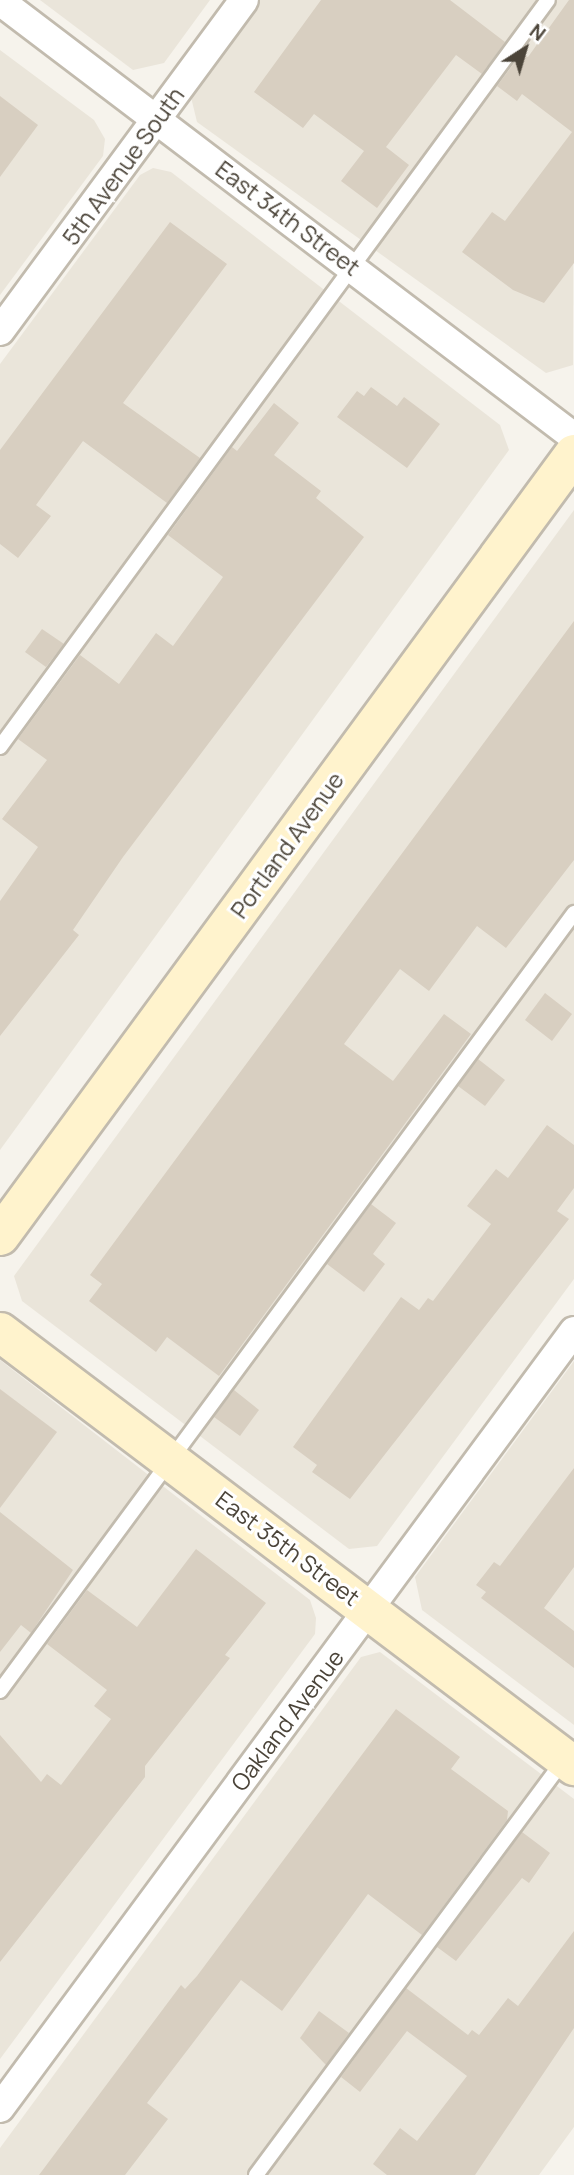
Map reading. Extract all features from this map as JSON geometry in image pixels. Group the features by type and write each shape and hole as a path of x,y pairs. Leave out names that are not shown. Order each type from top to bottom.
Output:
{"street":[{"name":"5th Avenue South","path":"0,331 244,0"},
{"name":"East 34th Street","path":"0,1 574,437"},
{"name":"Portland Avenue","path":"0,1236 574,454"},
{"name":"Oakland Avenue","path":"0,2108 574,1331"},
{"name":"East 35th Street","path":"0,1332 571,1757"}],"lane":[{"path":"0,747 548,0"},
{"path":"0,1691 574,913"},
{"path":"256,2175 571,1757"}],"shaded area":[{"path":"40,0 210,0 164,63 133,70"},
{"path":"260,0 574,0 573,365 546,373 197,122 190,93"},
{"path":"0,50 94,120 105,139 103,156 0,295"},
{"path":"153,168 171,172 500,425 509,450 0,1150 0,364 140,175"},
{"path":"574,510 574,1279 377,1546 349,1549 22,1301 14,1276"},
{"path":"0,1360 310,1600 316,1618 315,1634 0,2059"},
{"path":"574,1361 574,1725 422,1610 415,1577"},
{"path":"380,1652 574,1799 574,2127 539,2175 0,2175 0,2148 361,1657"}],"building":[{"path":"321,0 450,0 505,42 482,74 456,55 386,147 409,165 377,208 341,181 364,151 314,114 303,128 254,92"},
{"path":"569,0 574,0 574,263 544,303 513,290 462,252 492,212 505,221 572,132 522,94 517,101 497,86 521,54 528,57"},
{"path":"0,96 38,125 0,177"},
{"path":"170,222 227,264 123,403 200,458 167,503 83,441 36,505 51,516 18,558 0,544 0,450"},
{"path":"371,387 397,406 404,397 440,424 407,468 337,417 357,391 364,396"},
{"path":"274,403 299,423 274,455 321,491 316,498 364,537 123,857 73,930 79,935 0,1036 0,901 38,847 2,819 47,760 18,739 80,655 119,684 156,633 173,646 223,577 168,535 232,447 237,451"},
{"path":"574,621 574,860 506,948 477,926 429,991 400,969 344,1044 393,1081 444,1014 471,1034 219,1376 167,1337 156,1352 89,1301 102,1284 90,1275"},
{"path":"42,629 64,644 46,667 25,652"},
{"path":"545,993 572,1014 552,1041 525,1020"},
{"path":"478,1059 505,1080 485,1106 458,1086"},
{"path":"547,1125 574,1145 574,1188 557,1211 569,1219 350,1499 312,1472 317,1465 293,1447 401,1297 419,1310 428,1298 433,1301 491,1224 467,1206 496,1169 508,1178"},
{"path":"371,1204 396,1223 373,1254 385,1264 364,1292 327,1264"},
{"path":"0,1389 57,1432 0,1508"},
{"path":"234,1390 259,1410 240,1436 214,1417"},
{"path":"574,1468 574,1567 544,1608 574,1631 574,1668 481,1598 486,1592 476,1585 494,1562 500,1566"},
{"path":"0,1512 73,1570 31,1633 21,1625 0,1652"},
{"path":"196,1549 266,1603 225,1655 230,1658 145,1766 145,1777 0,1962 0,1735 41,1782 47,1774 61,1785 111,1719 94,1706 107,1690 47,1644 87,1590 137,1627"},
{"path":"396,1709 460,1757 451,1769 508,1811 507,1820 422,1935 368,1894 282,2011 241,1980 147,2103 168,2119 125,2175 39,2175 181,1985 185,1989 197,1976"},
{"path":"522,1832 550,1853 529,1883 522,1878 456,1961 437,1947"},
{"path":"574,1931 574,2028 475,2175 387,2175 373,2164 400,2128 417,2141 467,2076 407,2031 360,2092 341,2077 406,1988 468,2035 472,2030 479,2035 508,1998 518,2006"},
{"path":"319,2011 349,2033 326,2065 300,2038"}]}
